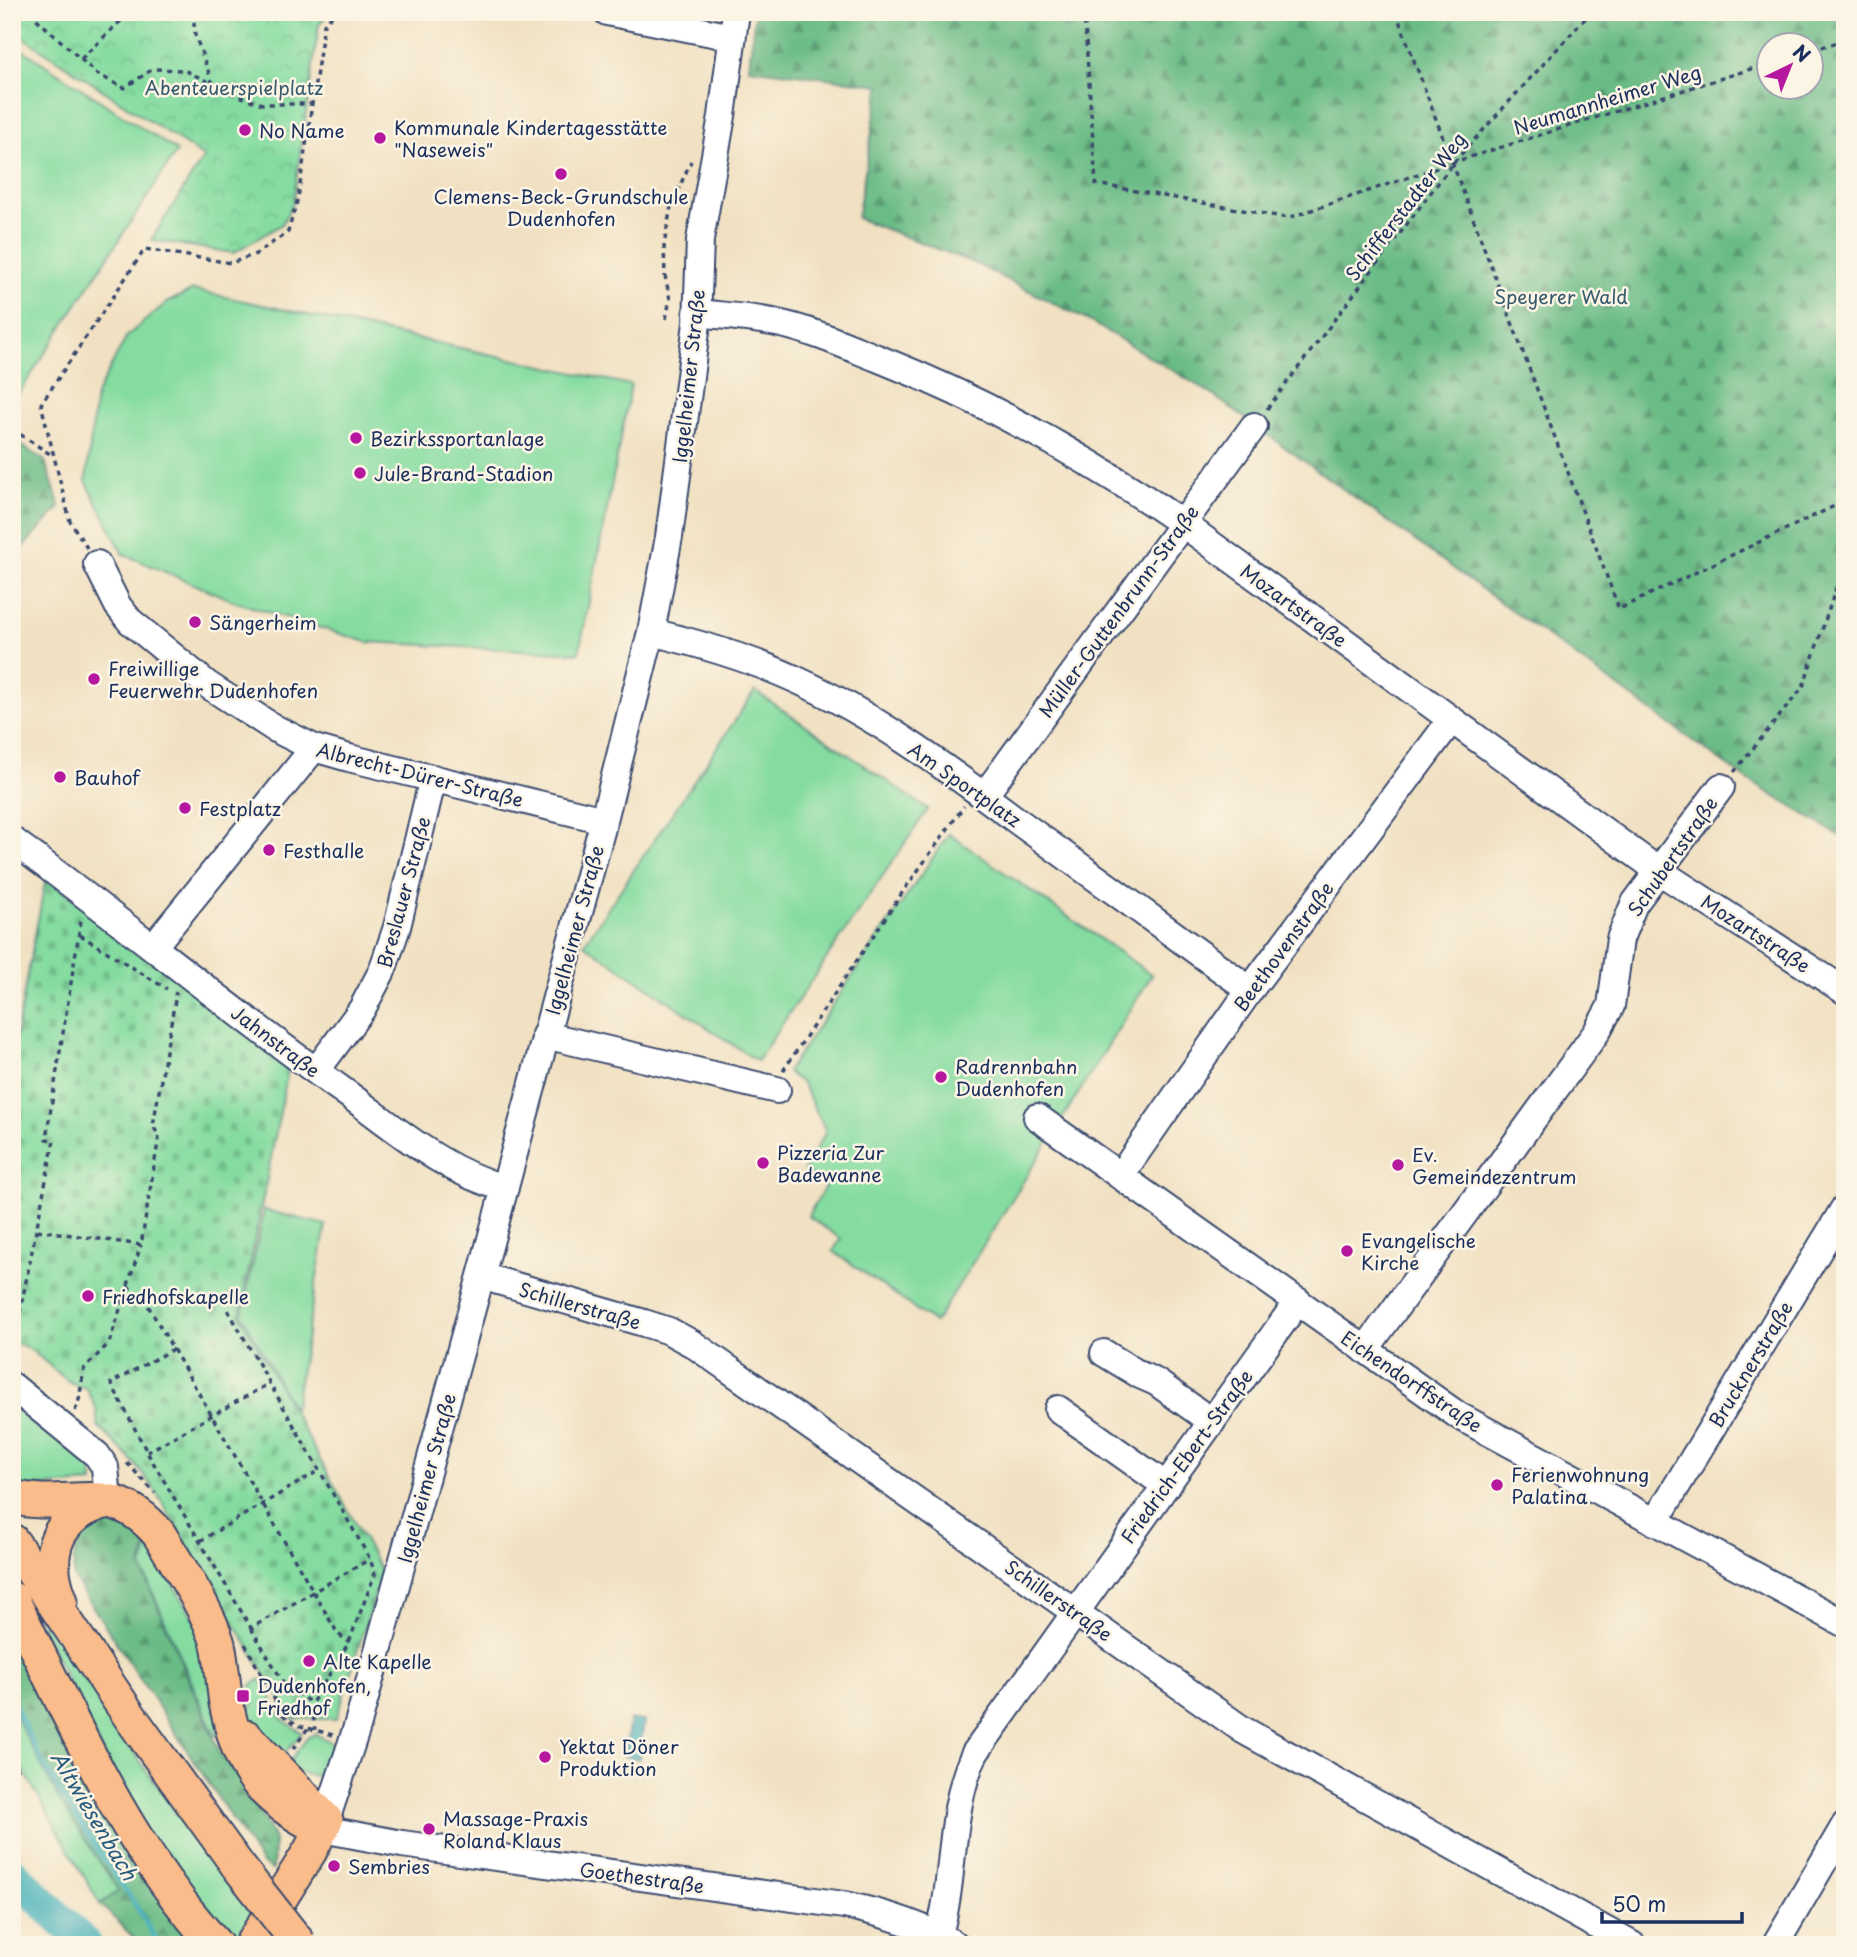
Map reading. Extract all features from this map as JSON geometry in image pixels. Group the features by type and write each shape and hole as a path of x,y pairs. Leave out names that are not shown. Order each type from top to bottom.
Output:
{"main road":[{"path":"12,1497 24,1500 84,1498 108,1502 135,1512 150,1523 174,1559 214,1634 229,1713 241,1753 253,1777 265,1794 281,1807 324,1825 251,1945"},
{"path":"12,1524 30,1509 53,1500"},
{"path":"73,1629 55,1586 51,1563 54,1545 71,1520 96,1504 108,1502"},
{"path":"12,1541 131,1718 238,1866 300,1945"},
{"path":"12,1598 113,1800 175,1893 216,1945"}],"street":[{"path":"607,12 734,24"},
{"name":"Iggelheimer Straße","path":"324,1825 357,1727 481,1276 604,820 651,632 669,537 697,313 700,240 722,116 734,24"},
{"name":"Mozartstraße","path":"697,313 761,320 797,328 889,362 961,393 1117,478 1659,871 1845,991"},
{"name":"Müller-Guttenbrunn-Straße","path":"980,793 1254,426"},
{"name":"Albrecht-Dürer-Straße","path":"97,564 118,606 130,621 208,685 274,728 314,748 604,820"},
{"name":"Am Sportplatz","path":"651,632 732,654 842,702 887,729 980,793 1250,990"},
{"name":"Beethovenstraße","path":"1120,1176 1250,990 1451,720"},
{"path":"153,947 314,748"},
{"name":"Breslauer Straße","path":"316,1071 362,1009 386,962 433,778"},
{"name":"Schubertstraße","path":"1365,1350 1606,1018 1611,1006 1625,921 1634,904 1721,787"},
{"name":"Jahnstraße","path":"12,840 316,1071 453,1170 505,1188"},
{"path":"545,1035 777,1090"},
{"name":"Eichendorffstraße","path":"1037,1117 1459,1416 1845,1624"},
{"name":"Brucknerstraße","path":"1655,1522 1845,1206"},
{"name":"Schillerstraße","path":"481,1276 644,1323 681,1338 1254,1736 1632,1945"},
{"name":"Friedrich-Ebert-Straße","path":"948,1940 945,1912 961,1789 967,1770 983,1739 1298,1301"},
{"path":"1104,1353 1156,1382 1212,1422"},
{"path":"12,1386 101,1460 106,1473 108,1502"},
{"path":"1058,1409 1165,1485"},
{"name":"Goethestraße","path":"324,1825 402,1844 844,1905 909,1922 948,1940"},
{"path":"1775,1945 1845,1825"}],"path":[{"path":"29,12 97,74 124,89 153,69 184,70 233,94 262,104 313,104"},
{"path":"80,59 130,12"},
{"path":"193,12 195,35 213,84"},
{"path":"97,564 71,520 41,404 145,249 231,263 256,254 288,232 298,198 324,24 335,12"},
{"name":"Neumannheimer Weg","path":"1084,12 1096,184 1288,218 1454,162 1756,67"},
{"path":"1396,12 1619,609 1845,501"},
{"name":"Schifferstadter Weg","path":"1254,426 1454,162 1591,12"},
{"path":"1826,46 1845,40"},
{"path":"666,319 670,299 665,276 664,245 671,206 693,156"},
{"path":"12,429 54,457"},
{"path":"1721,787 1803,687 1845,561"},
{"path":"777,1090 778,1078 904,890 980,793"},
{"path":"12,1352 54,1140 46,1139 80,935 81,891"},
{"path":"64,1427 79,1401 84,1369 109,1343 141,1245 159,1136 153,1126 176,994 80,935"},
{"path":"37,1230 141,1245"},
{"path":"127,1286 144,1297 338,1634 349,1642"},
{"path":"229,1310 370,1559 374,1574 349,1642 312,1703 315,1730"},
{"path":"173,1349 111,1383 147,1452 286,1687 312,1703"},
{"path":"147,1452 271,1383"},
{"path":"200,1541 320,1470"},
{"path":"251,1628 370,1559"},
{"path":"12,1756 18,1770"}],"green space":[{"name":"Abenteuerspielplatz","path":"12,12 330,12 319,24 293,203 282,224 233,253 151,240 204,157 12,30"},
{"name":"Speyerer Wald","path":"755,12 1845,12 1845,839 1743,777 1207,391 1091,322 974,263 857,218 880,85 749,68"},
{"path":"12,43 177,151 12,404"},
{"name":"Bezirkssportanlage","path":"193,290 631,385 579,653 367,642 236,602 123,554 86,481 96,395 127,336 166,303"},
{"path":"12,439 45,461 60,507 12,559"},
{"path":"755,691 928,809 757,1061 584,944"},
{"name":"Radrennbahn Dudenhofen","path":"949,834 1152,975 935,1323 833,1251 841,1239 808,1216 825,1187 804,1171 826,1131 802,1083 787,1072"},
{"path":"46,877 289,1066 240,1315 382,1572 336,1719 292,1719 153,1487 129,1457 98,1426 96,1408 87,1388 67,1380 32,1351 12,1342 12,1057"},
{"path":"264,1210 326,1225 294,1410 242,1315"},
{"path":"12,1403 89,1466 93,1483 12,1488"},
{"path":"123,1520 147,1544 141,1567 221,1755 249,1790 274,1839 273,1870 261,1863 74,1578 75,1554 83,1537 99,1526"},
{"path":"149,1545 205,1636 219,1734 215,1736 142,1568"},
{"path":"12,1611 205,1945 141,1945 100,1904 119,1891 60,1801 12,1709"},
{"path":"48,1619 147,1771 254,1917 238,1939 225,1938 146,1841 40,1624"},
{"path":"261,1679 282,1719 302,1733 278,1762 250,1725 246,1710 253,1706 251,1685"},
{"path":"12,1709 60,1801 120,1892 100,1904 19,1763 12,1757"},
{"path":"315,1734 341,1747 332,1766 326,1772 313,1776 286,1766 308,1737"}],"water":[{"path":"630,1720 644,1721 639,1759 624,1756"}],"waterway":[{"name":"Altwiesenbach","path":"12,1697 54,1782 159,1945"},
{"path":"12,1872 86,1945"}],"place":[{"name":"No Name","path":"245,130"},
{"name":"Kommunale Kindertagesstätte \"Naseweis\"","path":"380,138"},
{"name":"Clemens-Beck-Grundschule Dudenhofen","path":"561,174"},
{"name":"Bezirkssportanlage","path":"356,438"},
{"name":"Jule-Brand-Stadion","path":"360,473"},
{"name":"Sängerheim","path":"195,622"},
{"name":"Freiwillige Feuerwehr Dudenhofen","path":"94,679"},
{"name":"Bauhof","path":"60,777"},
{"name":"Festplatz","path":"185,808"},
{"name":"Festhalle","path":"269,850"},
{"name":"Radrennbahn Dudenhofen","path":"941,1077"},
{"name":"Pizzeria Zur Badewanne","path":"763,1163"},
{"name":"Ev. Gemeindezentrum","path":"1398,1165"},
{"name":"Evangelische Kirche","path":"1347,1251"},
{"name":"Friedhofskapelle","path":"88,1296"},
{"name":"Ferienwohnung Palatina","path":"1497,1485"},
{"name":"Alte Kapelle","path":"309,1661"},
{"name":"Dudenhofen, Friedhof","path":"243,1696"},
{"name":"Yektat Döner Produktion","path":"545,1757"},
{"name":"Massage-Praxis Roland Klaus","path":"429,1829"},
{"name":"Sembries","path":"334,1866"}]}
